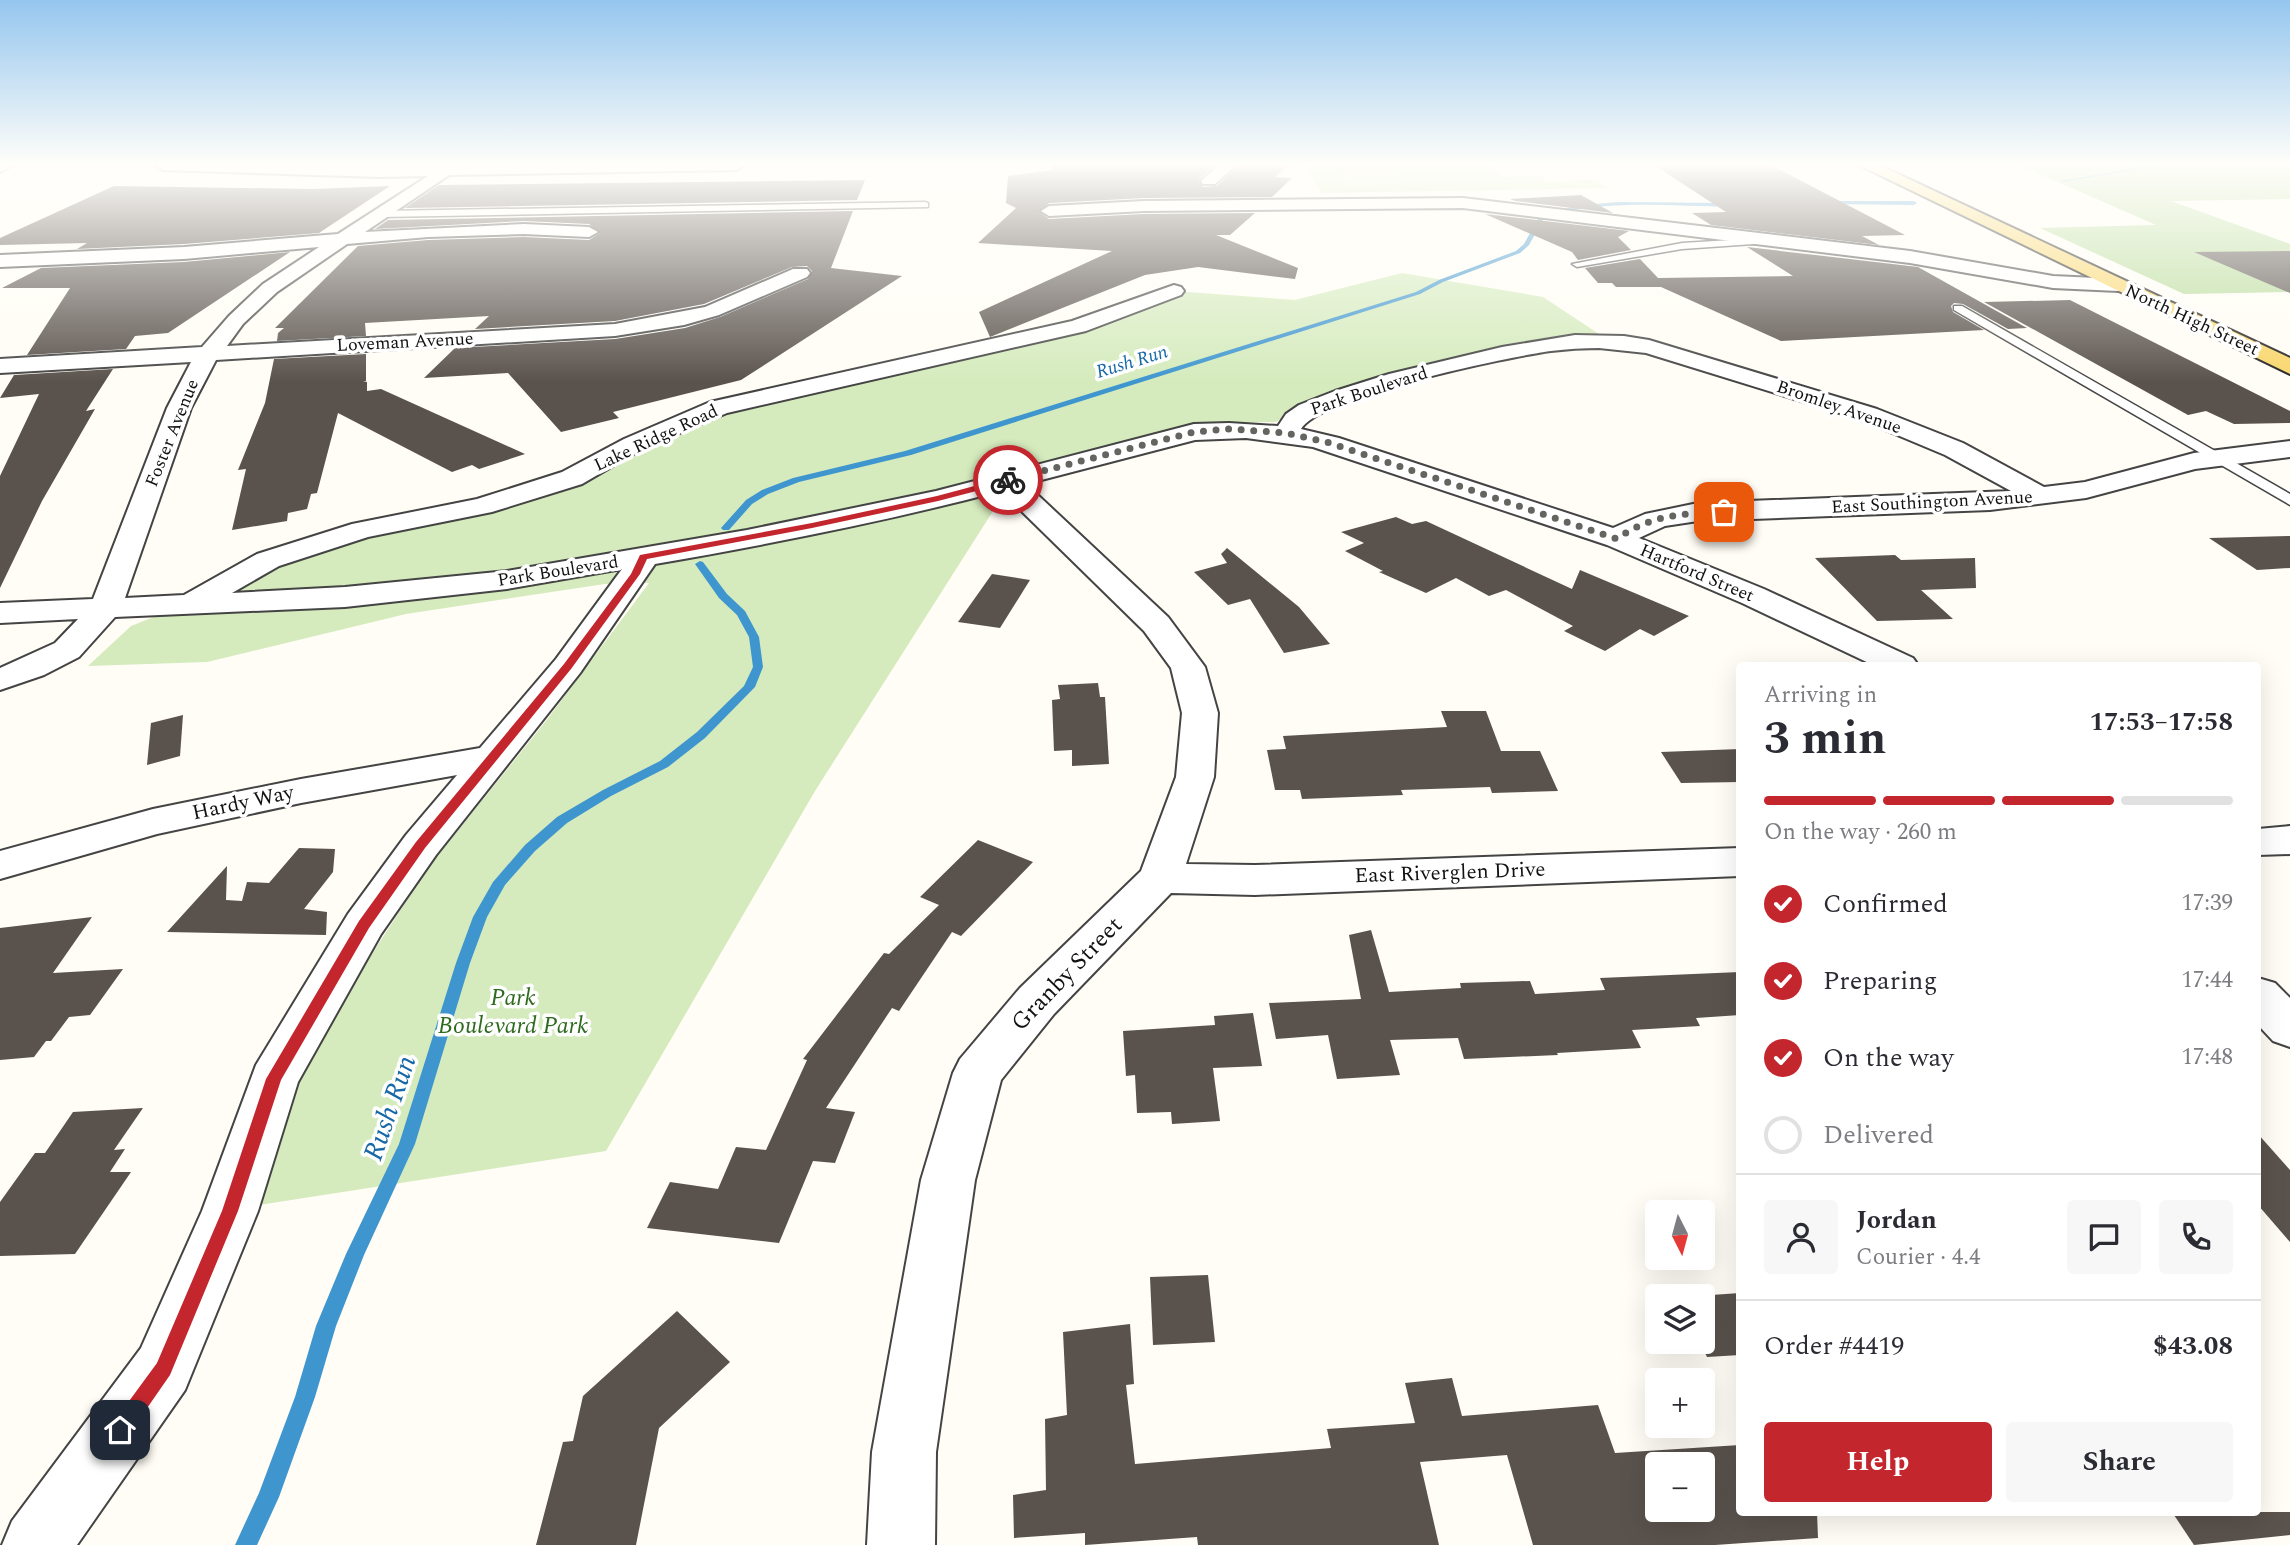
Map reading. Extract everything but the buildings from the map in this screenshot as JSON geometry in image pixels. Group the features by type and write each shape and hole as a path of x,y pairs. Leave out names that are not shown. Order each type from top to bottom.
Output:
{"main road":[{"name":"North High Street","path":"2017,237 2290,367"}],"street":[{"name":"Foster Avenue","path":"105,609 179,408 200,365 236,320 270,289 345,237"},
{"path":"0,261 184,253 381,237"},
{"path":"1748,237 1910,257 2053,282 2118,285"},
{"name":"Loveman Avenue","path":"0,366 615,330 652,325 712,311 800,273"},
{"name":"Lake Ridge Road","path":"189,603 268,560 362,530 482,506 572,478 633,444 719,407 1078,326 1174,291"},
{"name":"Park Boulevard","path":"0,613 345,597 507,580 812,526 938,499 1194,432 1229,429 1286,433 1295,419 1308,410 1416,374 1555,343 1628,342"},
{"name":"Bromley Avenue","path":"1628,342 1868,414 1954,449 2040,496"},
{"name":"Hartford Street","path":"1286,433 1330,443 1617,539 1753,596 1895,662"},
{"name":"East Southington Avenue","path":"1617,539 1632,527 1661,517 1698,512 1990,502 2086,490 2216,457 2290,449"},
{"name":"Granby Street","path":"901,1545 904,1452 948,1180 978,1073 1037,1001 1160,878 1195,777 1200,713 1188,667 1156,624 1006,480"},
{"path":"36,1545 163,1369 230,1211 274,1079 364,925 421,845 568,666 635,574 643,557"},
{"path":"0,680 32,668 67,650 105,609"},
{"name":"Hardy Way","path":"0,865 153,822 301,790 490,758"},
{"path":"2261,842 2290,840"},
{"name":"East Riverglen Drive","path":"1160,878 1255,880 1736,862"},
{"path":"2261,999 2290,1028"}],"lane":[{"path":"1577,264 1682,246 1791,242"},
{"path":"1958,308 2290,500"}],"green space":[{"path":"2060,237 2271,237 2290,244 2290,292 2184,294"},
{"name":"Park Boulevard Park","path":"1402,273 1543,297 1602,336 1305,404 1276,422 1197,424 985,478 1000,500 815,791 606,1151 259,1205 291,1079 427,869 546,721 649,583 605,584 406,614 207,662 88,666 131,626 189,603 268,560 482,506 719,407 1020,340 1174,291 1295,300"}],"waterway":[{"name":"Rush Run","path":"726,528 749,502 765,492 796,480 908,453 1418,293 1441,281 1518,252 1530,237"},
{"name":"Rush Run","path":"246,1545 268,1497 305,1397 326,1326 355,1254 407,1144 463,963 480,917 500,882 530,848 562,820 664,764 701,735 749,687 758,667 754,637 741,613 723,596 700,564"}],"way so far":[{"path":"1008,480 1194,432 1229,429 1286,433 1330,443 1617,539 1632,527 1661,517 1724,512"}],"route":[{"path":"120,1430 163,1369 230,1211 274,1079 364,925 421,845 568,666 635,574 643,557 812,526 938,499 1008,480"}]}
